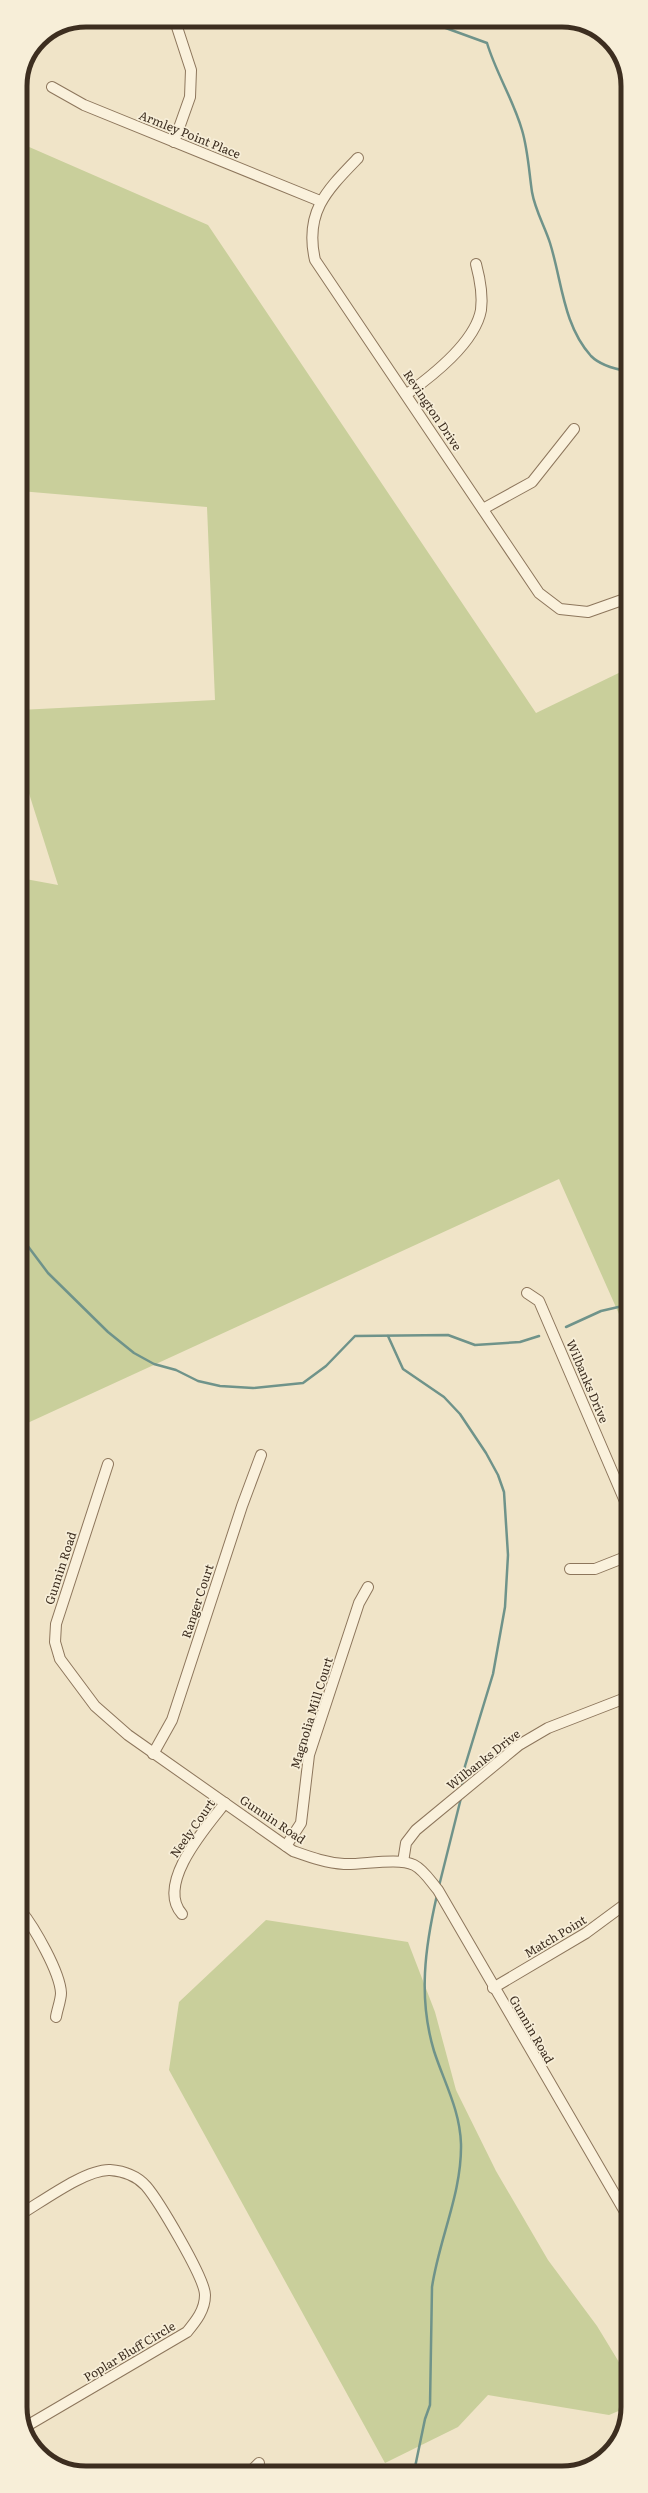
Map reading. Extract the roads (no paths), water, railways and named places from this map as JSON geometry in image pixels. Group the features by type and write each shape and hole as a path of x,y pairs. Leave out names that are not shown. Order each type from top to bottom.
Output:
{"street":[{"path":"174,142 190,97 191,70 177,27"},
{"name":"Armley Point Place","path":"52,87 84,105 320,201"},
{"name":"Revington Drive","path":"358,158 320,201 312,226 311,244 315,260 407,394 539,592 560,609 588,612 621,600"},
{"path":"407,394 435,375 476,325 480,310 481,294 476,264"},
{"path":"483,509 532,482 574,429"},
{"name":"Wilbanks Drive","path":"527,1293 539,1301 621,1490"},
{"name":"Ranger Court","path":"153,1754 172,1720 242,1506 261,1455"},
{"name":"Gunnin Road","path":"108,1464 56,1624 55,1642 60,1659 95,1706 153,1754 226,1803 286,1846 318,1861 344,1864 403,1862 418,1869 438,1890 493,1988 621,2205"},
{"path":"570,1570 596,1569 621,1559"},
{"name":"Magnolia Mill Court","path":"286,1846 301,1823 309,1755 359,1603 368,1587"},
{"name":"Wilbanks Drive","path":"403,1862 406,1843 416,1830 519,1745 548,1728 621,1700"},
{"name":"Neely Court","path":"182,1914 177,1908 174,1890 180,1866 226,1803"},
{"name":"Match Point","path":"493,1988 586,1934 621,1907"},
{"path":"27,1920 37,1934 56,1976 61,1992 56,2017"},
{"name":"Poplar Bluff Circle","path":"27,2211 90,2174 109,2170 129,2174 146,2185 197,2268 205,2294 198,2320 187,2332 30,2424"},
{"path":"256,2466 259,2463"}],"waterway":[{"path":"443,27 487,43 522,130 527,153 533,199 550,243 564,302 574,331 591,356 599,362 621,370"},
{"path":"27,1245 48,1273 108,1332 134,1353 154,1364 176,1370 198,1381 220,1386 253,1388 303,1383 326,1366 355,1336 448,1335 475,1345 520,1342 539,1336"},
{"path":"566,1327 601,1311 621,1306"},
{"path":"388,1336 403,1369 444,1397 460,1414 486,1453 498,1475 504,1492 508,1555 505,1607 493,1674 465,1766 462,1787"},
{"path":"439,1886 461,1798"},
{"path":"415,2466 425,2419 430,2405 432,2287 435,2269 458,2180 461,2144 458,2119 434,2051 426,2012 425,1973 429,1934 437,1895"}]}
